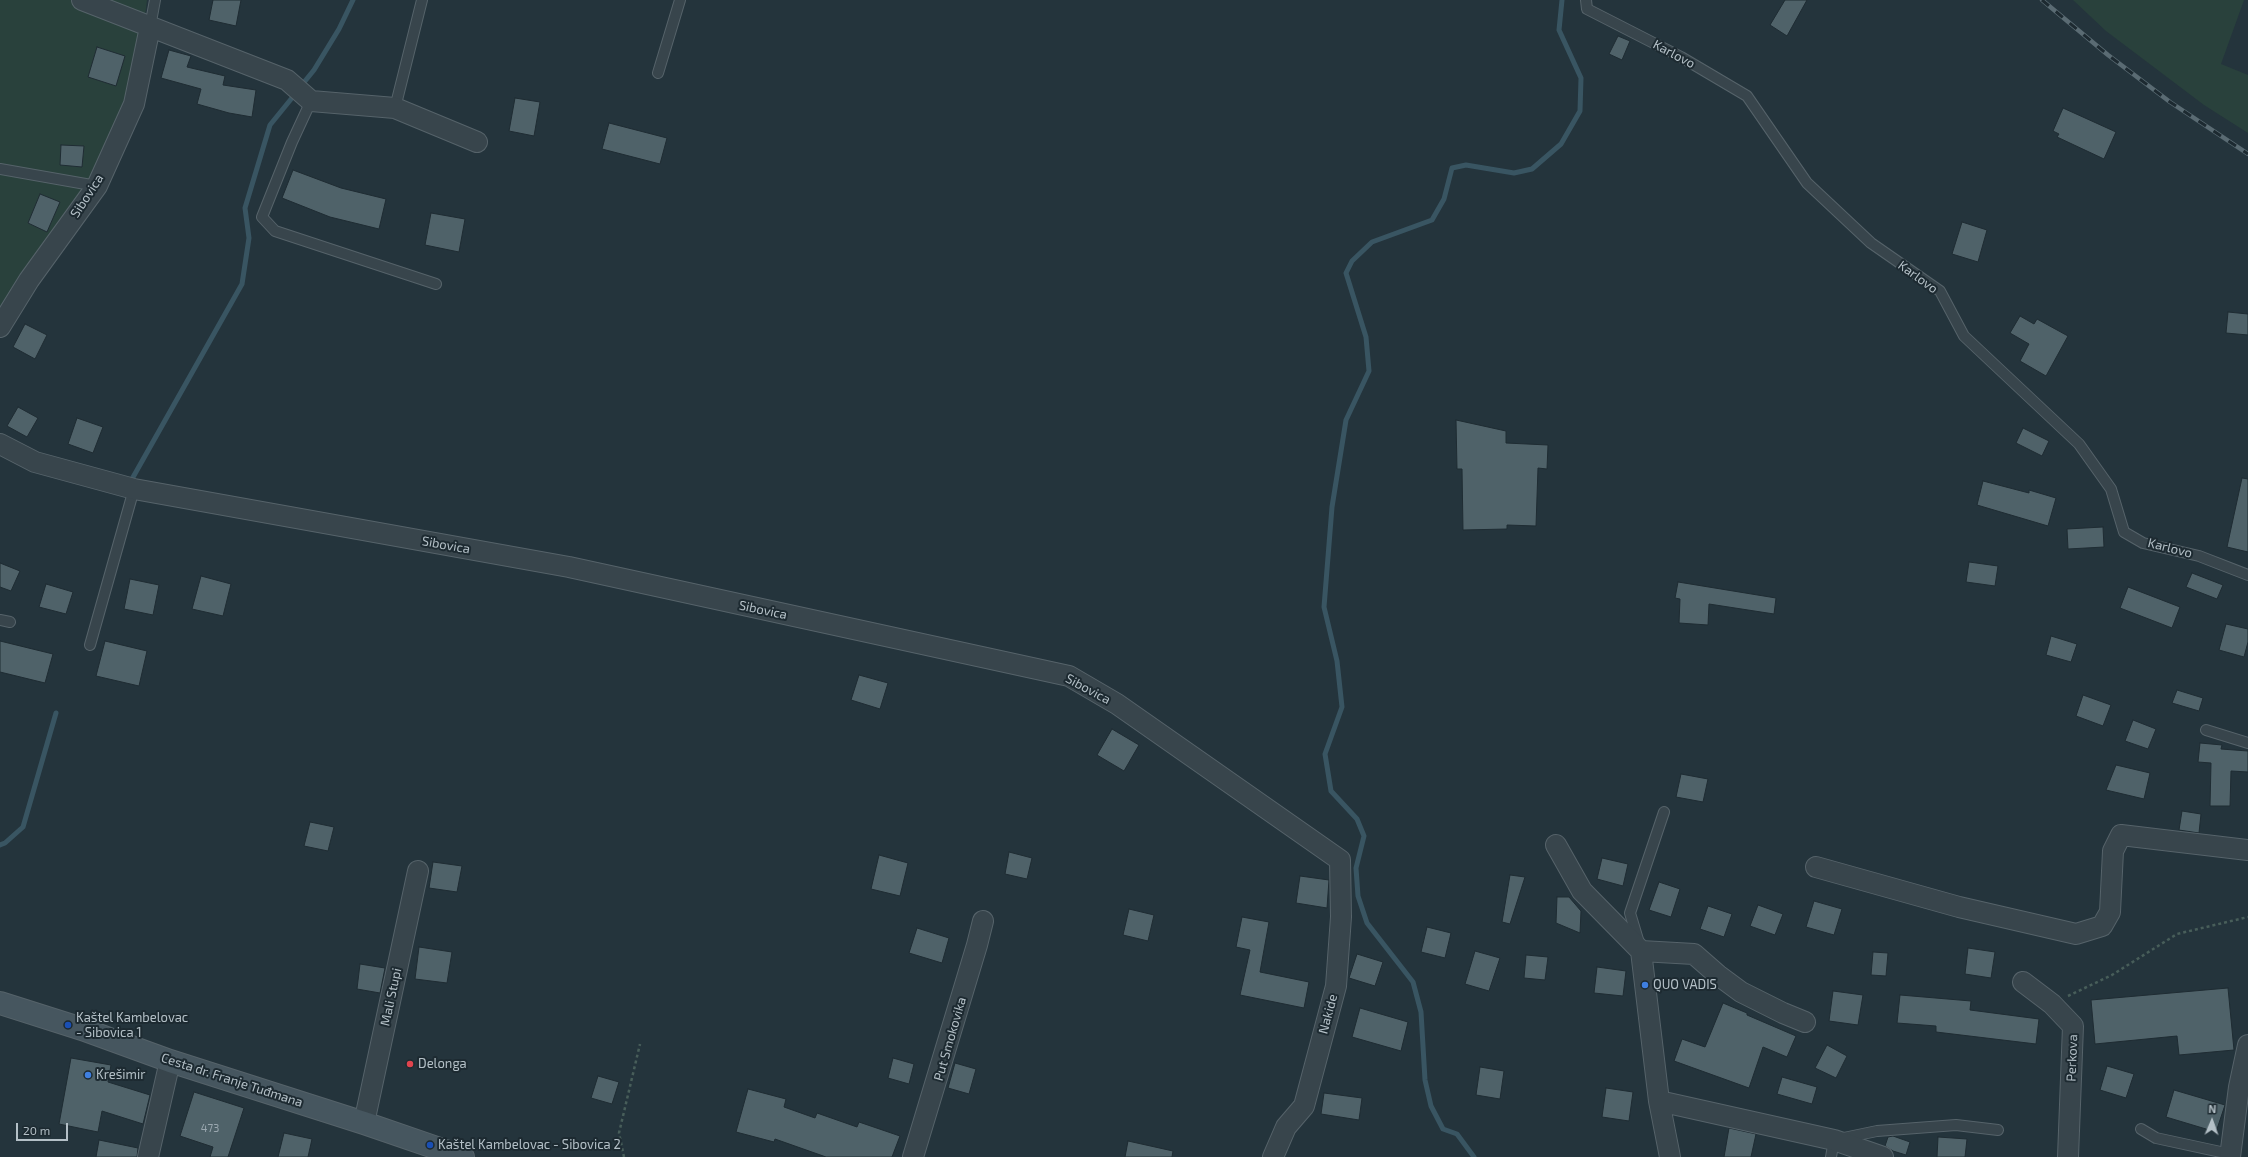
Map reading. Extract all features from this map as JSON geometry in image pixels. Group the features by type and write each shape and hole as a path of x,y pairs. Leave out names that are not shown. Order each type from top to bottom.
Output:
{"main road":[{"name":"Cesta dr. Franje Tuđmana","path":"0,1003 75,1027 170,1061 364,1122 463,1157"}],"street":[{"path":"82,0 150,28 287,80 311,101 395,108 477,142"},
{"name":"Sibovica","path":"0,327 29,280 97,186 134,104 150,28"},
{"name":"Sibovica","path":"0,444 35,462 134,489 569,567 1069,676 1117,704 1340,860"},
{"path":"1816,867 1959,907 2076,934 2102,926 2110,912 2113,852 2121,834 2248,850"},
{"path":"1556,845 1582,891 1641,951 1659,1102 1670,1157"},
{"name":"Nakide","path":"1273,1157 1286,1127 1304,1106 1336,986 1341,917 1340,860"},
{"name":"Mali Stupi","path":"364,1122 418,871"},
{"name":"Put Smokovika","path":"913,1157 978,945 983,921"},
{"path":"1641,951 1694,954 1740,992 1783,1014 1805,1022"},
{"name":"Perkova","path":"2023,982 2052,1004 2073,1026 2068,1157"},
{"path":"2230,1155 2239,1087 2248,1045"},
{"path":"148,1157 170,1061"},
{"path":"1659,1102 1832,1149 1883,1157"}],"lane":[{"path":"150,28 155,0"},
{"path":"395,108 422,0"},
{"path":"658,73 680,0"},
{"name":"Karlovo","path":"1586,0 1587,8 1681,57 1747,96 1807,183 1871,243 1940,291 1964,336 2079,444 2111,490 2124,532 2143,543 2199,556 2248,575"},
{"path":"311,101 292,142 262,217 275,231 436,284"},
{"path":"0,169 97,186"},
{"path":"90,645 134,489"},
{"path":"2206,730 2248,743"},
{"path":"1641,951 1630,913 1664,812"},
{"path":"1832,1149 1877,1131 1956,1125 1998,1130"},
{"path":"2141,1129 2156,1138 2230,1155"}],"path":[{"path":"2052,1004 2112,975 2177,934 2248,917"},
{"path":"624,1157 619,1133 640,1044"}],"green space":[{"path":"0,0 147,0 143,32 126,97 101,163 0,310"},
{"path":"2073,0 2244,0 2221,64 2248,75 2248,133 2204,105 2106,31"}],"building":[{"path":"213,0 241,0 236,26 209,20"},
{"path":"1785,0 1807,0 1787,36 1770,25"},
{"path":"1618,36 1630,41 1622,60 1609,54"},
{"path":"97,47 125,56 116,86 88,77"},
{"path":"169,50 191,56 187,67 225,76 223,85 256,90 252,117 229,113 197,104 201,89 161,78"},
{"path":"515,98 540,102 534,136 509,131"},
{"path":"2063,108 2116,132 2104,159 2057,137 2059,134 2053,131"},
{"path":"609,123 667,138 660,164 602,149"},
{"path":"61,145 84,146 82,167 60,165"},
{"path":"293,170 341,188 386,199 379,229 330,217 282,198"},
{"path":"40,194 60,202 47,232 28,223"},
{"path":"431,213 465,219 459,252 425,245"},
{"path":"1962,222 1987,230 1978,262 1952,254"},
{"path":"2228,312 2248,314 2248,335 2226,333"},
{"path":"2020,316 2034,324 2037,319 2068,336 2046,376 2020,361 2029,344 2010,333"},
{"path":"25,324 47,335 35,359 13,347"},
{"path":"18,407 38,418 27,437 7,426"},
{"path":"77,418 103,427 93,453 68,444"},
{"path":"1456,420 1506,431 1506,443 1548,445 1547,469 1538,468 1536,526 1507,525 1507,529 1463,530 1462,469 1457,469"},
{"path":"2023,428 2049,441 2042,456 2016,443"},
{"path":"2242,478 2248,479 2248,552 2227,547"},
{"path":"1983,481 2029,493 2029,490 2056,498 2048,526 1977,505"},
{"path":"2103,527 2104,547 2068,549 2067,529"},
{"path":"1969,562 1998,566 1995,586 1966,582"},
{"path":"0,563 20,571 11,591 0,587"},
{"path":"2192,573 2223,585 2217,599 2186,587"},
{"path":"201,576 231,584 223,616 192,609"},
{"path":"130,579 159,585 153,615 124,609"},
{"path":"1678,582 1776,598 1774,614 1709,604 1708,625 1679,623 1680,599 1675,598"},
{"path":"46,584 73,592 66,614 39,607"},
{"path":"2128,587 2180,607 2172,628 2120,608"},
{"path":"2226,624 2248,629 2248,642 2244,657 2219,650"},
{"path":"2051,636 2077,644 2071,662 2046,655"},
{"path":"0,641 53,654 45,683 0,672"},
{"path":"105,641 147,651 139,686 96,676"},
{"path":"859,675 888,683 880,709 851,700"},
{"path":"2177,690 2203,698 2199,711 2172,703"},
{"path":"2083,695 2111,705 2103,726 2076,716"},
{"path":"2133,720 2156,729 2148,749 2125,741"},
{"path":"1112,729 1139,745 1124,771 1097,755"},
{"path":"2200,743 2222,745 2221,749 2248,751 2248,772 2231,771 2230,806 2210,806 2211,763 2198,762"},
{"path":"2116,765 2150,773 2144,799 2106,790"},
{"path":"1681,774 1708,779 1703,802 1676,797"},
{"path":"2182,811 2201,814 2199,833 2179,830"},
{"path":"310,822 334,827 328,851 304,846"},
{"path":"1009,852 1032,858 1027,879 1005,874"},
{"path":"879,855 908,863 900,896 871,889"},
{"path":"1602,858 1628,864 1623,886 1597,879"},
{"path":"433,862 462,866 457,892 429,888"},
{"path":"1510,875 1525,877 1510,924 1502,922"},
{"path":"1300,876 1329,880 1327,908 1296,903"},
{"path":"1659,882 1680,889 1671,917 1649,910"},
{"path":"1557,897 1569,897 1581,911 1580,933 1556,923"},
{"path":"1814,901 1842,909 1834,935 1806,927"},
{"path":"1758,905 1783,914 1775,935 1750,926"},
{"path":"1708,906 1732,914 1724,937 1700,929"},
{"path":"1129,909 1154,915 1148,941 1123,935"},
{"path":"1242,917 1269,922 1260,972 1309,982 1304,1008 1240,995 1250,950 1236,947"},
{"path":"1427,927 1451,933 1445,958 1421,952"},
{"path":"917,928 949,938 942,963 909,953"},
{"path":"419,947 452,952 447,983 415,979"},
{"path":"1968,948 1995,952 1991,978 1965,974"},
{"path":"1475,951 1500,958 1489,991 1465,984"},
{"path":"1873,952 1888,953 1886,976 1871,975"},
{"path":"1357,954 1383,962 1375,986 1349,978"},
{"path":"1526,955 1548,957 1545,980 1524,978"},
{"path":"360,964 385,968 380,993 357,989"},
{"path":"1597,967 1626,971 1623,996 1594,993"},
{"path":"2228,988 2234,1050 2179,1055 2177,1036 2095,1044 2091,1000"},
{"path":"1833,991 1863,995 1858,1025 1829,1021"},
{"path":"1900,995 1971,1001 1970,1010 2039,1019 2036,1044 1936,1032 1936,1026 1897,1023"},
{"path":"1723,1003 1796,1036 1787,1057 1763,1047 1749,1088 1674,1061 1682,1039 1705,1047"},
{"path":"1360,1008 1408,1022 1401,1051 1352,1037"},
{"path":"1827,1045 1847,1056 1836,1078 1815,1068"},
{"path":"71,1058 111,1065 108,1082 150,1095 143,1124 102,1111 98,1132 59,1124"},
{"path":"893,1058 914,1064 909,1084 888,1078"},
{"path":"955,1063 976,1069 969,1094 948,1088"},
{"path":"2107,1066 2134,1074 2126,1098 2100,1090"},
{"path":"1480,1067 1504,1071 1500,1099 1476,1095"},
{"path":"598,1076 619,1082 612,1104 591,1098"},
{"path":"1782,1077 1817,1087 1812,1104 1777,1094"},
{"path":"1606,1088 1633,1092 1629,1121 1602,1117"},
{"path":"748,1089 786,1099 784,1107 815,1118 817,1113 857,1127 859,1122 900,1136 892,1157 826,1157 775,1139 774,1142 736,1132"},
{"path":"2174,1090 2225,1105 2216,1132 2166,1117"},
{"path":"194,1092 244,1108 228,1157 210,1157 213,1147 180,1136"},
{"path":"1324,1093 1362,1098 1359,1120 1321,1114"},
{"path":"1729,1128 1756,1134 1751,1157 1724,1157"},
{"path":"284,1133 312,1139 308,1157 278,1157"},
{"path":"1893,1136 1910,1142 1906,1155 1893,1151 1885,1146 1888,1137"},
{"path":"1938,1137 1967,1139 1965,1157 1937,1157"},
{"path":"99,1140 138,1148 137,1157 96,1157"},
{"path":"1128,1141 1173,1151 1172,1157 1125,1157"}],"waterway":[{"path":"301,86 314,70 339,29 353,0"},
{"path":"1474,1157 1457,1134 1443,1129 1431,1106 1425,1080 1421,1012 1413,982 1367,923 1358,896 1356,868 1364,836 1357,819 1331,791 1325,754 1342,707 1337,661 1324,607 1332,507 1346,420 1369,371 1366,337 1346,273 1352,261 1372,242 1432,220 1444,199 1452,168 1466,165 1514,173 1532,169 1561,144 1580,111 1581,78 1559,30 1562,0"},
{"path":"132,479 242,284 249,238 245,208 270,125 296,93"},
{"path":"0,845 5,843 23,827 56,713"}],"railway":[{"path":"2042,0 2108,55 2170,102 2248,154"}],"place":[{"name":"QUO VADIS","path":"1645,985"},
{"name":"Kaštel Kambelovac - Sibovica 1","path":"68,1025"},
{"name":"Delonga","path":"410,1064"},
{"name":"Krešimir","path":"88,1075"},
{"name":"Kaštel Kambelovac - Sibovica 2","path":"430,1145"}]}
